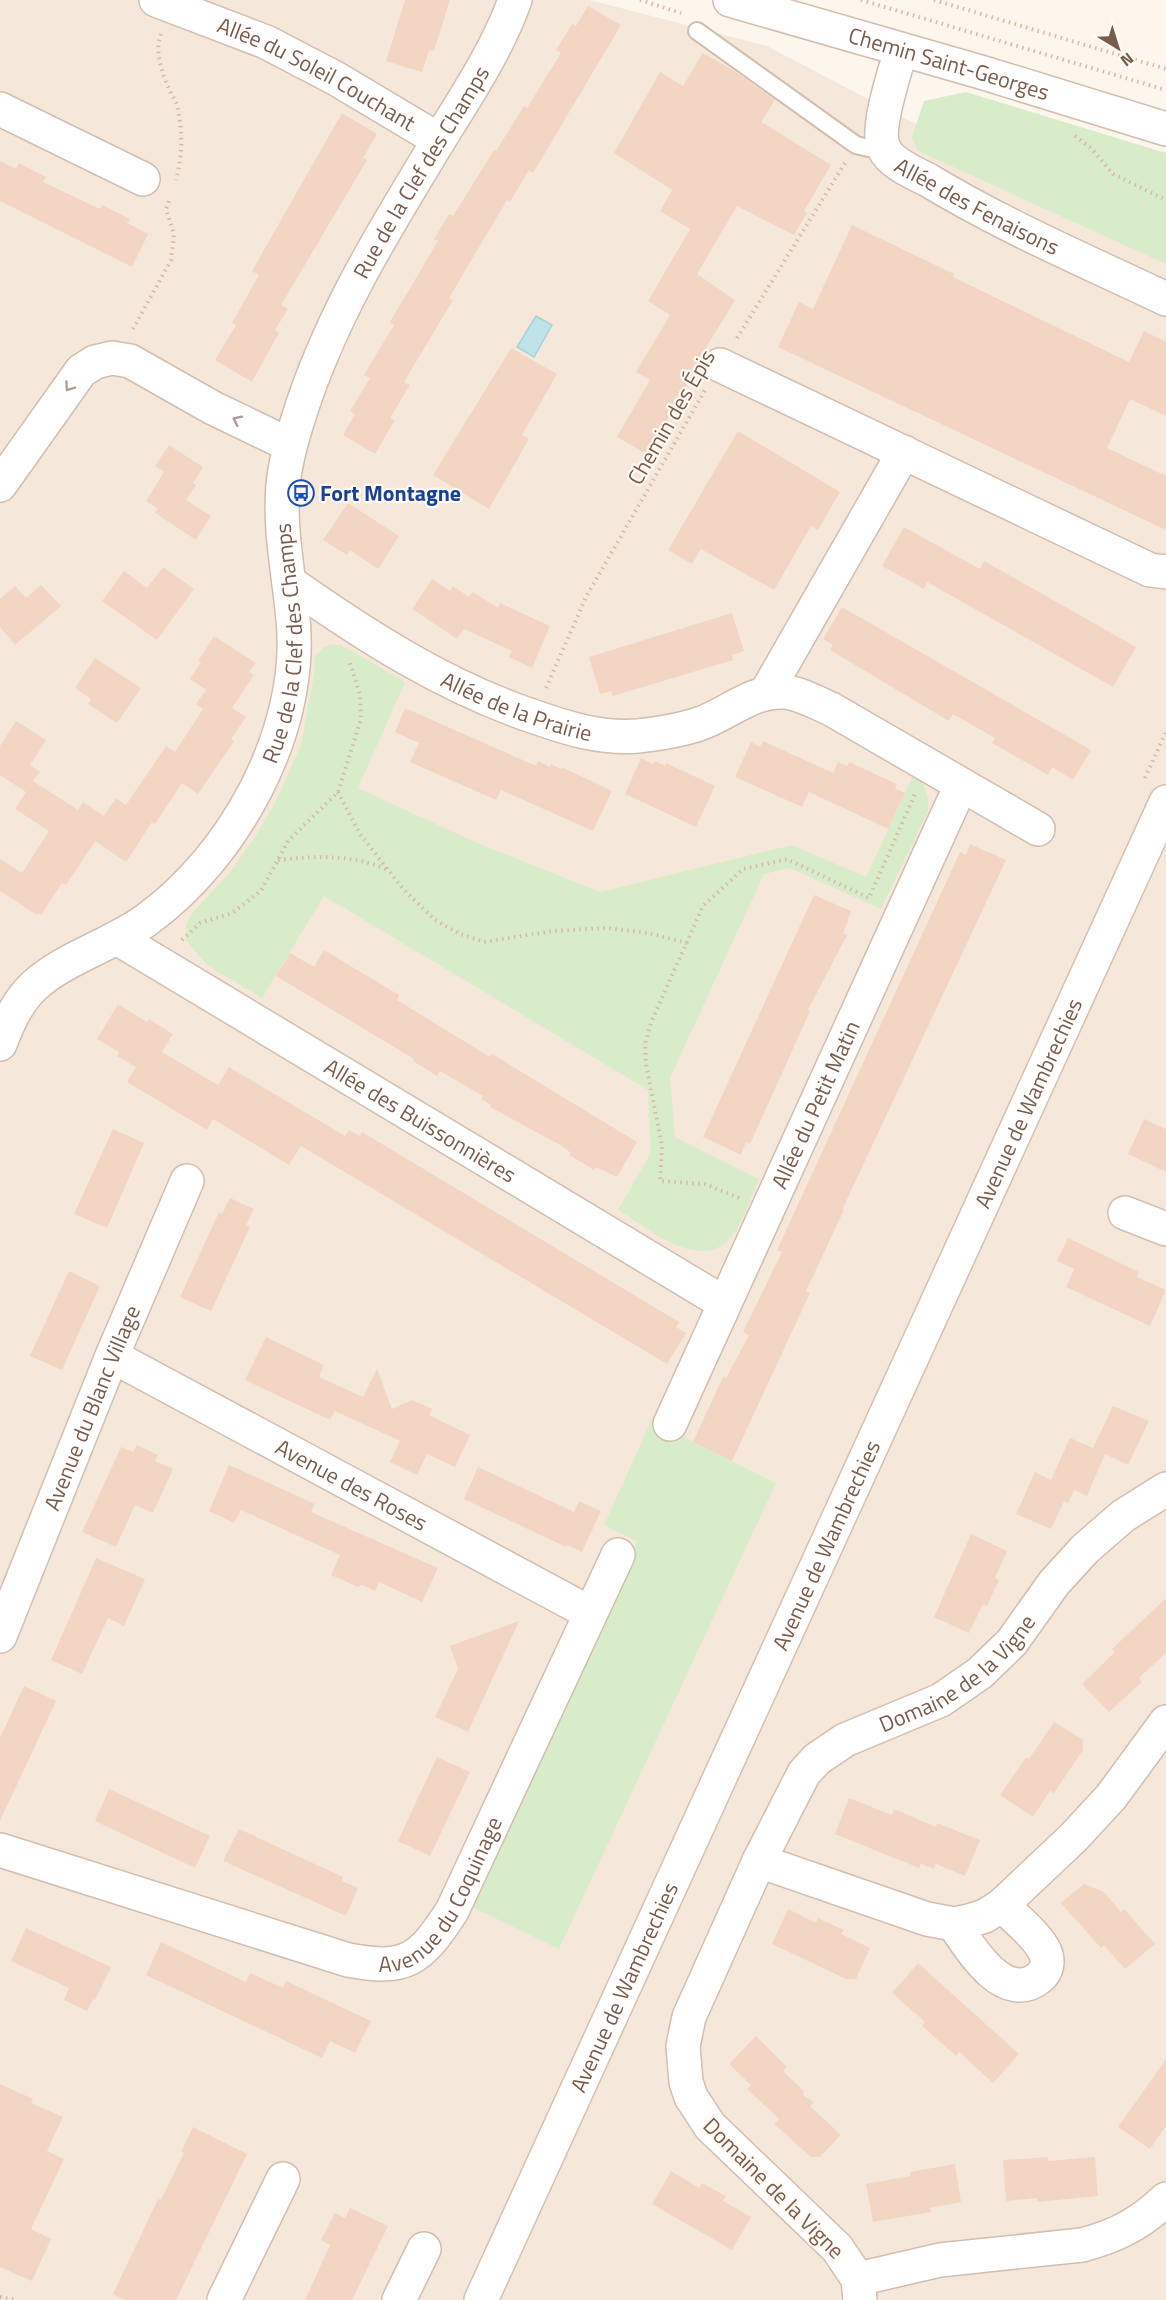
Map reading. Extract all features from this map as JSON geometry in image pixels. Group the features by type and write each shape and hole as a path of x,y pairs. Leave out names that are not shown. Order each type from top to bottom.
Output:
{"street":[{"name":"Allée du Soleil Couchant","path":"156,0 275,46 335,78 439,140"},
{"name":"Rue de la Clef des Champs","path":"0,1044 20,1003 32,988 48,975 144,922 166,904 227,837 256,790 275,746 290,693 294,638 283,539 282,507 283,483 290,445 316,367 346,299 492,54 515,0"},
{"name":"Chemin Saint-Georges","path":"730,0 984,73 1166,129"},
{"name":"Allée des Fenaisons","path":"871,148 882,146 881,131 902,50"},
{"path":"0,109 143,179"},
{"name":"Allée des Fenaisons","path":"871,148 971,206 1166,299"},
{"path":"0,485 81,371 95,362 112,358 130,361 213,408 290,445"},
{"path":"720,365 1150,570 1166,572"},
{"path":"766,693 904,452"},
{"name":"Allée de la Prairie","path":"289,582 353,627 437,676 533,717 562,726 612,736 657,734 696,725 766,693 786,692 831,709 1038,829"},
{"name":"Allée du Petit Matin","path":"670,1424 961,785"},
{"name":"Avenue de Wambrechies","path":"483,2296 1166,802"},
{"name":"Allée des Buissonnières","path":"117,938 724,1303"},
{"name":"Avenue du Blanc Village","path":"0,1636 112,1356 188,1181"},
{"path":"1125,1213 1166,1229"},
{"name":"Avenue des Roses","path":"112,1356 590,1613"},
{"name":"Domaine de la Vigne","path":"1166,1489 1123,1516 1085,1549 1054,1582 1012,1642 971,1681 941,1700 845,1740 817,1759 804,1773 759,1861 689,2017 682,2046 686,2082 691,2097 710,2126 837,2248 859,2289 940,2260 1082,2245 1101,2240 1121,2233 1155,2210 1166,2199"},
{"name":"Avenue du Coquinage","path":"0,1850 348,1960 390,1965 407,1960 423,1951 452,1911 618,1555"},
{"path":"759,1861 927,1919 954,1924 985,1916 1002,1905 1073,1838 1111,1797 1166,1722"},
{"path":"954,1924 976,1957 1007,1983 1018,1985 1035,1981 1043,1975 1047,1968 1044,1950 1002,1905"},
{"path":"224,2300 283,2179"},
{"path":"399,2300 424,2249"}],"lane":[{"path":"696,31 871,148"}],"path":[{"path":"861,0 1166,90"},
{"path":"934,0 1166,69"},
{"name":"Chemin des Épis","path":"533,717 586,597 720,365 871,148"},
{"path":"158,963 200,923 232,913 261,891 288,841 338,792 361,719 360,695 348,656 353,627"},
{"path":"766,1212 740,1198 705,1184 660,1181 662,1146 646,1064 645,1044 652,1020 703,906 742,869 787,859 869,898 928,766"},
{"path":"338,792 360,834 404,890 435,920 460,934 484,942 553,932 606,928 648,933 687,943"},
{"path":"278,860 331,857 366,861 389,870"},
{"path":"0,2297 16,2300"}],"shaded area":[{"path":"0,0 590,0 767,46 1166,255 1166,2300 0,2300"}],"green space":[{"path":"966,92 1166,153 1166,264 918,151 912,137 924,101"},
{"path":"332,644 349,649 405,682 358,788 477,843 600,892 792,845 866,877 914,774 924,787 928,799 928,811 881,909 790,868 764,874 670,1078 675,1137 759,1179 738,1227 722,1245 708,1251 693,1250 677,1245 618,1210 651,1153 648,1090 324,896 262,998 207,965 186,940 186,925 192,913 229,874 275,803 301,745 315,670 314,657 323,648"},
{"path":"652,1419 776,1483 559,1949 468,1905 637,1541 604,1525"}],"water":[{"path":"536,316 552,325 534,357 517,347"}],"building":[{"path":"405,0 450,0 434,51 429,50 422,72 386,61"},
{"path":"588,6 621,25 533,173 529,170 510,202 507,200 449,298 453,300 404,382 410,385 390,418 395,420 375,454 343,435 355,414 350,411 370,378 364,375 394,325 390,322 438,241 434,239 449,214 453,216 524,106 527,108 561,53 556,50 572,24 576,26"},
{"path":"703,53 736,72 775,100 761,122 831,165 804,211 807,213 794,235 737,206 697,274 735,300 695,366 697,367 648,455 617,437 650,380 636,372 670,315 648,301 690,229 660,211 672,190 614,153 660,72 683,86"},
{"path":"342,113 377,134 363,158 367,160 281,305 288,309 275,330 279,333 252,382 215,360 236,325 232,323 259,275 252,271"},
{"path":"0,161 16,169 19,163 46,177 43,182 100,209 102,205 130,219 127,223 148,234 132,267 0,201"},
{"path":"852,225 954,274 953,277 1129,362 1144,331 1166,342 1166,416 1130,399 1107,448 1166,476 1166,530 778,347 799,302 813,309"},
{"path":"511,348 557,374 522,435 529,439 489,509 433,475"},
{"path":"738,431 840,492 818,530 811,526 774,590 701,549 692,564 668,550"},
{"path":"169,445 203,467 193,483 196,485 186,500 211,516 196,540 155,513 158,509 146,501 164,472 155,466"},
{"path":"348,503 399,536 378,569 350,550 347,555 323,540"},
{"path":"904,527 980,569 984,561 1136,647 1113,687 927,582 924,589 882,566"},
{"path":"163,567 194,589 157,640 102,601 124,571 147,588"},
{"path":"432,579 450,591 453,586 469,597 473,592 498,608 500,603 550,626 532,668 509,657 512,651 464,629 457,639 412,609"},
{"path":"41,585 61,606 15,645 0,627 0,599 15,586 26,598"},
{"path":"842,607 1091,750 1073,780 1052,767 1048,775 992,743 995,738 953,714 949,721 830,650 833,645 823,639"},
{"path":"732,613 744,651 732,655 733,660 613,696 611,691 600,694 589,657"},
{"path":"214,636 256,663 249,672 254,675 232,708 246,717 231,739 234,741 198,794 182,783 155,824 152,822 126,862 95,841 66,885 62,883 41,915 39,913 37,915 0,891 0,859 22,873 49,831 15,809 26,792 0,775 0,746 16,721 46,740 30,765 40,772 33,781 78,810 83,802 104,816 116,798 126,805 166,746 175,752 203,709 196,704 206,690 190,679"},
{"path":"95,658 141,688 117,723 88,704 91,699 75,688"},
{"path":"405,708 536,766 538,761 550,767 551,764 561,769 562,767 612,791 593,831 501,790 496,800 410,762 419,743 395,732"},
{"path":"763,741 833,773 838,762 847,766 849,762 897,784 895,788 905,793 888,829 809,792 802,807 735,777 751,742 760,747"},
{"path":"641,758 653,764 655,761 665,766 666,763 715,786 696,827 625,794"},
{"path":"970,844 1006,860 842,1210 844,1210 806,1291 810,1293 732,1461 693,1442 723,1377 726,1378 749,1335 743,1332 782,1252 777,1250 960,852 966,855"},
{"path":"814,895 851,911 843,934 847,935 808,1010 810,1011 750,1144 746,1142 741,1155 703,1137"},
{"path":"324,950 399,995 397,1000 490,1057 492,1054 637,1142 617,1177 596,1167 594,1170 569,1155 571,1153 562,1146 490,1107 491,1105 481,1099 483,1096 440,1071 437,1076 413,1061 414,1059 276,976 290,953 314,967"},
{"path":"118,1004 147,1022 149,1019 173,1034 162,1052 218,1085 229,1067 345,1136 349,1130 360,1136 362,1132 679,1322 676,1327 686,1333 667,1364 301,1146 289,1165 213,1119 207,1130 127,1082 136,1067 117,1056 119,1052 97,1039"},
{"path":"1144,1119 1166,1129 1166,1172 1128,1154"},
{"path":"113,1129 144,1143 107,1228 74,1214"},
{"path":"230,1198 254,1209 246,1225 250,1227 211,1311 180,1297 219,1212 222,1214"},
{"path":"1068,1238 1139,1272 1137,1277 1166,1290 1150,1326 1066,1287 1074,1269 1057,1261"},
{"path":"69,1271 100,1286 62,1370 30,1356"},
{"path":"266,1337 324,1365 319,1377 363,1397 377,1369 392,1409 412,1400 432,1409 429,1415 470,1435 455,1467 427,1454 417,1475 390,1462 400,1441 335,1411 330,1420 245,1380"},
{"path":"1113,1406 1149,1421 1128,1465 1105,1454 1087,1496 1074,1490 1068,1503 1064,1501 1051,1529 1016,1514 1035,1472 1051,1480 1070,1438 1093,1448"},
{"path":"137,1445 158,1455 155,1461 173,1469 153,1513 135,1505 116,1547 82,1532 121,1447 133,1452"},
{"path":"229,1465 315,1504 311,1512 438,1568 422,1602 379,1582 375,1591 362,1585 358,1587 331,1575 340,1555 241,1510 234,1523 209,1511"},
{"path":"478,1467 574,1512 579,1501 601,1511 582,1552 567,1545 566,1547 464,1499"},
{"path":"971,1534 1007,1551 995,1578 999,1580 987,1606 983,1604 969,1633 934,1617"},
{"path":"96,1558 145,1579 124,1626 108,1618 82,1674 51,1660"},
{"path":"1166,1598 1166,1653 1139,1678 1142,1682 1109,1712 1082,1684 1115,1652 1112,1649"},
{"path":"519,1621 468,1732 435,1717 458,1669 450,1646"},
{"path":"24,1686 56,1701 0,1821 0,1738"},
{"path":"1054,1722 1083,1740 1083,1750 1054,1793 1050,1791 1033,1817 1000,1795 1026,1757 1029,1759"},
{"path":"437,1757 470,1772 430,1856 398,1841"},
{"path":"109,1789 210,1836 195,1868 95,1821"},
{"path":"849,1798 892,1815 894,1809 936,1827 937,1823 980,1840 965,1876 936,1864 934,1869 921,1864 919,1868 835,1834"},
{"path":"239,1829 343,1877 342,1881 358,1888 346,1916 223,1861"},
{"path":"1084,1884 1104,1892 1121,1912 1124,1909 1155,1944 1125,1969 1104,1945 1101,1948 1061,1903"},
{"path":"788,1909 816,1923 818,1918 844,1930 841,1934 870,1948 856,1979 846,1979 772,1944"},
{"path":"26,1928 111,1967 87,2011 64,2000 69,1988 11,1961"},
{"path":"161,1942 246,1982 250,1973 283,1988 286,1981 371,2021 355,2053 330,2041 322,2058 146,1975"},
{"path":"918,1963 1019,2054 993,2083 959,2052 956,2056 922,2026 925,2022 892,1993"},
{"path":"756,2036 787,2067 783,2071 804,2091 803,2095 814,2102 810,2106 841,2135 820,2157 811,2157 774,2124 779,2119 747,2089 751,2085 729,2064"},
{"path":"1166,2059 1166,2126 1150,2149 1118,2127"},
{"path":"0,2084 33,2099 31,2103 63,2117 47,2151 64,2159 31,2229 51,2239 32,2281 0,2267"},
{"path":"193,2127 247,2154 176,2300 125,2300 113,2294 158,2199 161,2200 184,2153 181,2152"},
{"path":"1048,2157 1049,2161 1095,2157 1098,2196 1037,2202 1037,2198 1006,2201 1003,2160"},
{"path":"955,2164 961,2202 930,2208 931,2212 873,2222 866,2184 910,2176 910,2172"},
{"path":"671,2171 699,2188 702,2183 726,2196 723,2201 751,2217 732,2250 652,2204"},
{"path":"350,2208 388,2226 352,2300 305,2300 330,2245 321,2240 335,2213 345,2218"}],"place":[{"name":"Fort Montagne","path":"301,493"}]}
